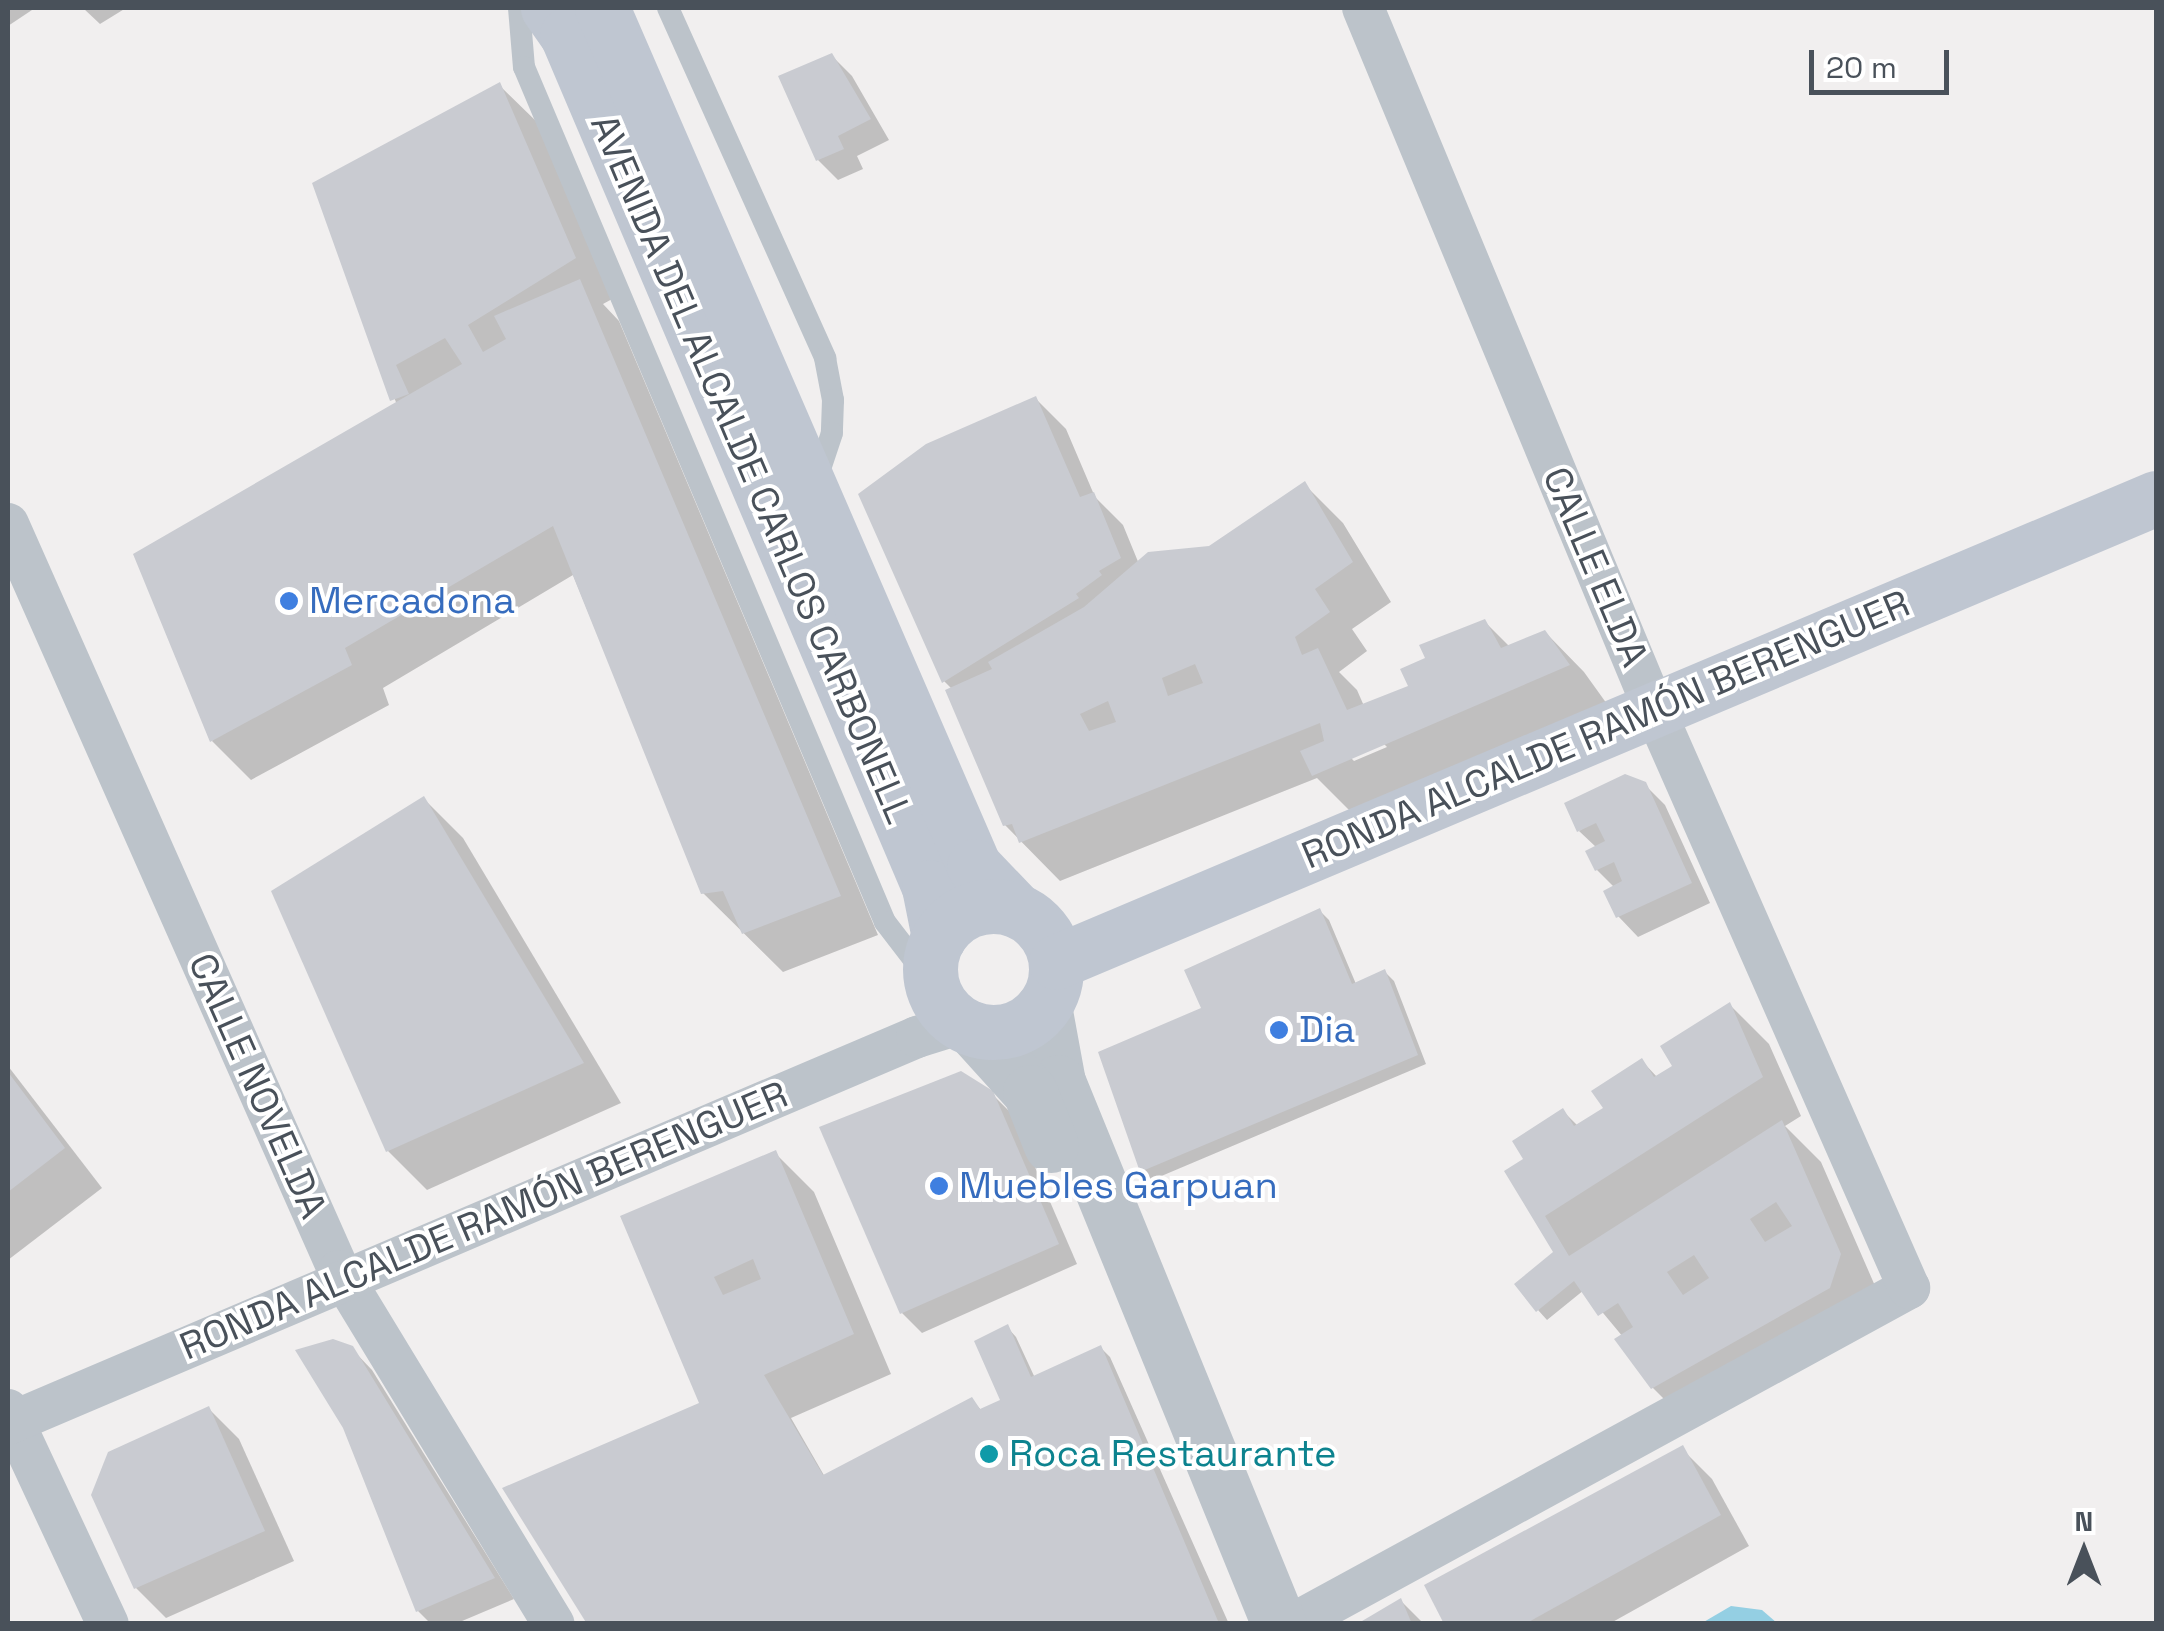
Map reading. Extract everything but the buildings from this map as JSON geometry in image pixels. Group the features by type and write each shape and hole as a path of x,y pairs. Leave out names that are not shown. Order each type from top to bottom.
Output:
{"main road":[{"name":"AVENIDA DEL ALCALDE CARLOS CARBONELL","path":"548,8 567,35 929,888 948,993"},
{"name":"AVENIDA DEL ALCALDE CARLOS CARBONELL","path":"602,8 974,866 1016,910"},
{"name":"RONDA ALCALDE RAMÓN BERENGUER","path":"1050,984 1654,709 2156,498"},
{"path":"992,906 1016,910 1039,926 1050,984 1013,1028 948,993 968,911 992,906"}],"street":[{"name":"CALLE ELDA","path":"1293,1624 1908,1288 1654,709 1362,8"},
{"name":"CALLE NOVELDA","path":"8,524 340,1271 554,1624"},
{"path":"1050,984 1058,1082 1279,1624"},
{"name":"RONDA ALCALDE RAMÓN BERENGUER","path":"9,1414 870,1034 948,993"},
{"path":"948,993 1030,1092 1247,1624"},
{"path":"9,1414 108,1624"}],"lane":[{"path":"519,8 524,67 885,922 948,993"},
{"path":"668,8 825,358 832,416 817,477 817,507"}],"water":[{"path":"1731,1606 1762,1610 1777,1623 1702,1623"}],"place":[{"name":"Mercadona","path":"289,601"},
{"name":"Dia","path":"1279,1030"},
{"name":"Muebles Garpuan","path":"939,1186"},
{"name":"Roca Restaurante","path":"989,1454"}]}
